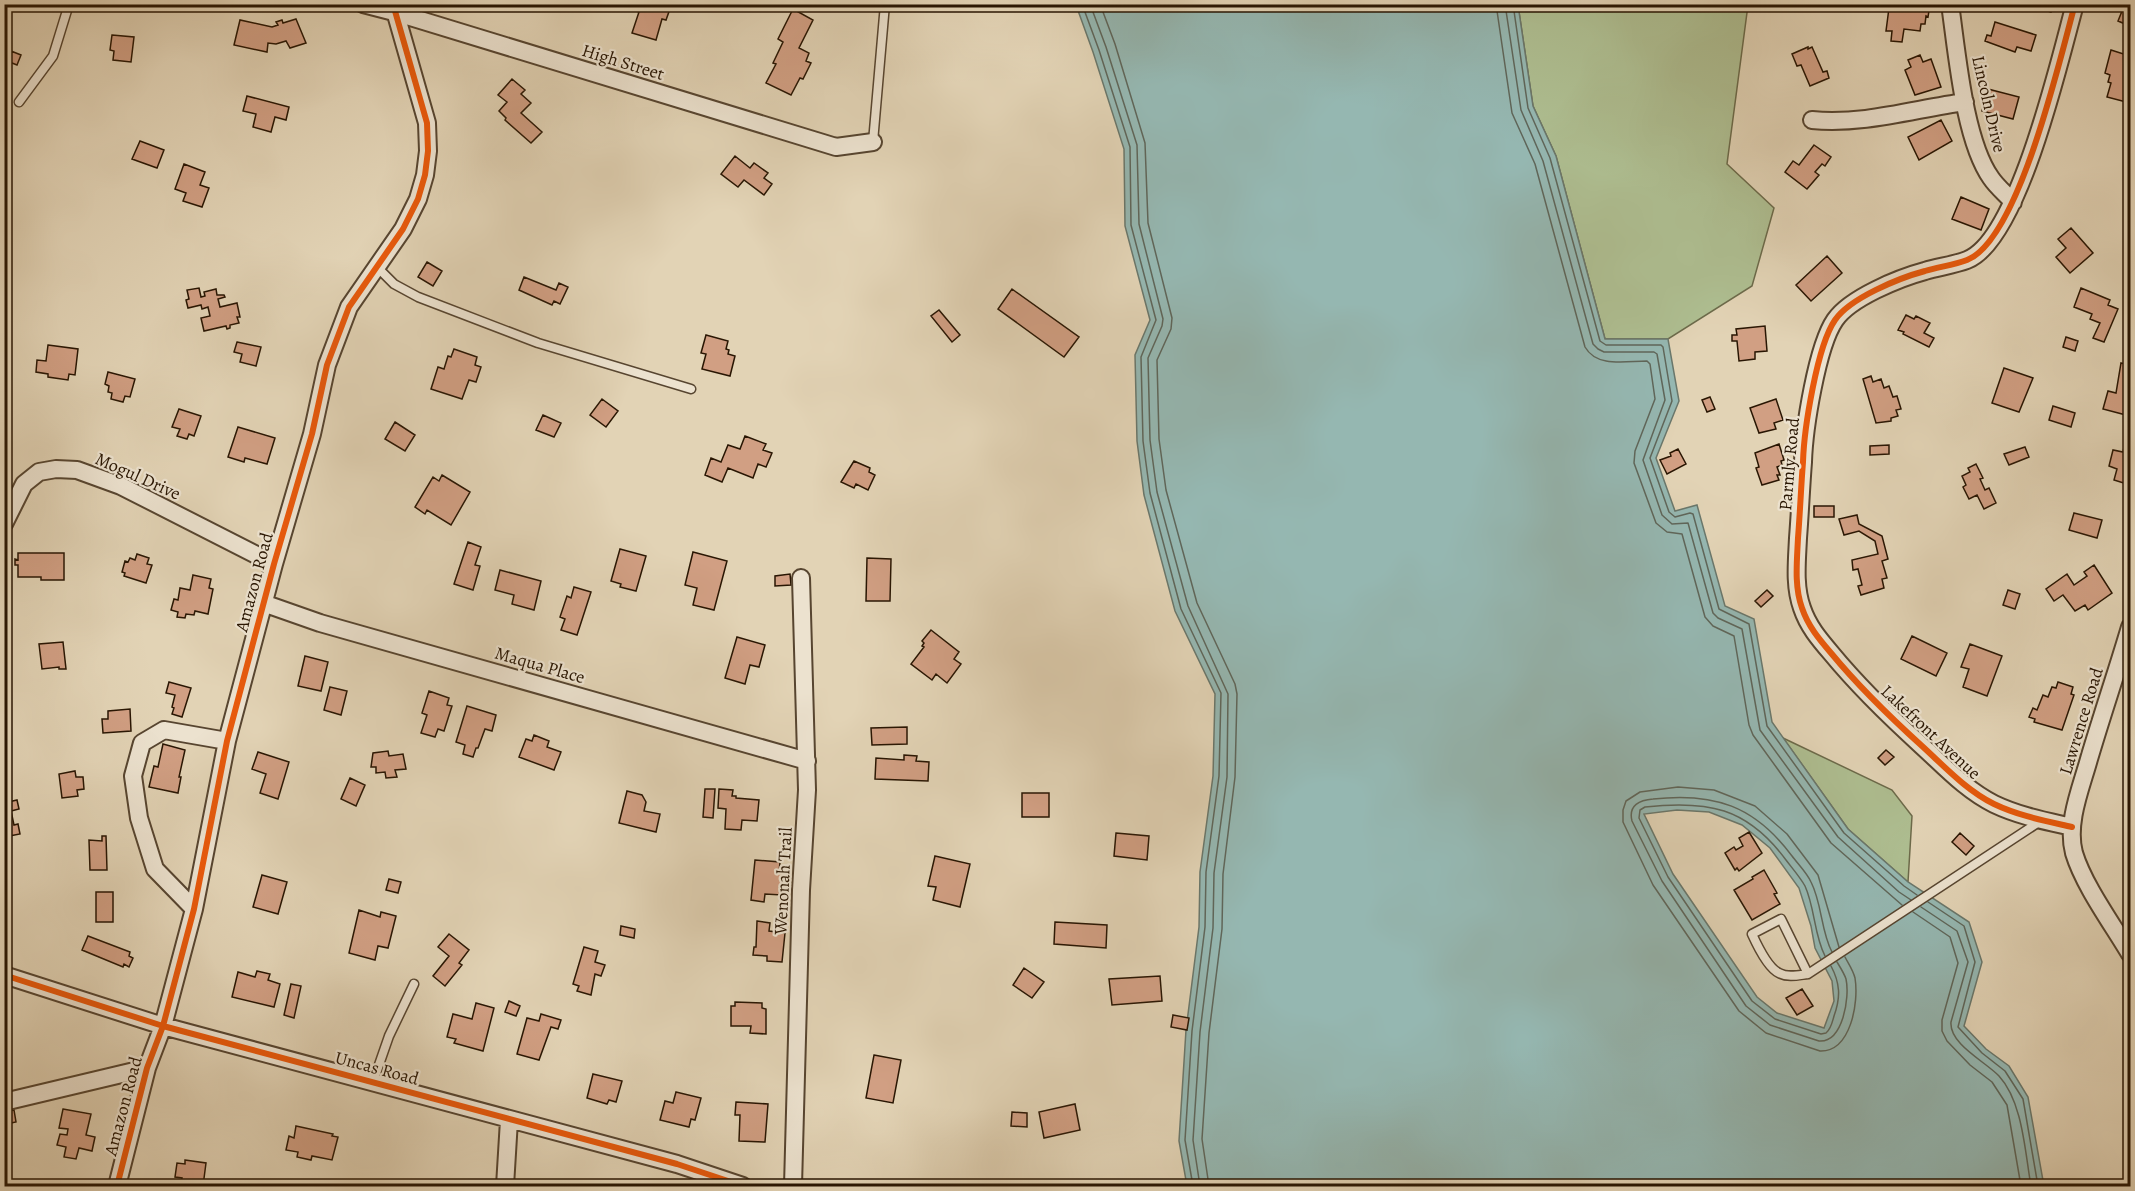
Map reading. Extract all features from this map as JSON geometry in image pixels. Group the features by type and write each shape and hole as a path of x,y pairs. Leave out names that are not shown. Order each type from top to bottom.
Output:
{"street":[{"name":"High Street","path":"363,4 394,8 836,147 873,142"},
{"name":"Lincoln Drive","path":"1950,4 1965,102 1977,153 1991,179 2013,202"},
{"name":"Parmly Road","path":"1845,670 1810,628 1801,607 1798,591 1797,565 1804,435 1821,354 1834,321 1845,309 1873,292 1922,271 1968,260 1982,250 2013,202 2027,170 2075,4"},
{"name":"Amazon Road","path":"117,1186 147,1068 163,1026 194,909 227,741 263,603 312,434 327,365 349,308 403,230 418,199 425,175 428,151 427,123 394,8"},
{"path":"1812,120 1843,122 1865,120 1965,102"},
{"name":"Mogul Drive","path":"4,524 24,484 39,472 56,469 77,470 121,486 274,564"},
{"name":"Wenonah Trail","path":"793,1186 801,890 807,817 801,578"},
{"name":"Maqua Place","path":"263,603 320,623 807,761"},
{"name":"Lawrence Road","path":"2072,827 2074,810 2130,627"},
{"name":"Lakefront Avenue","path":"1845,670 1886,712 1968,788 1993,804 2020,815 2072,827"},
{"path":"194,909 155,869 139,818 133,776 142,742 164,729 227,741"},
{"path":"2072,827 2074,853 2086,879 2130,954"},
{"name":"Uncas Road","path":"4,975 163,1026 677,1164 742,1186"},
{"path":"4,1102 147,1068"},
{"path":"506,1186 509,1120"}],"lane":[{"path":"19,102 53,56 69,4"},
{"path":"873,142 885,4"},
{"path":"377,267 394,284 418,297 538,343 691,389"},
{"path":"1808,974 1781,919 1752,934 1758,949 1778,973 1790,976 1808,974 2042,820"},
{"path":"374,1082 389,1036 414,984"}],"green space":[{"path":"1518,5 1748,5 1727,164 1774,208 1752,286 1668,339 1605,339 1556,156 1533,106"},
{"path":"1783,738 1892,790 1912,816 1908,882 1848,829"}],"water":[{"path":"1076,5 1518,5 1533,106 1556,156 1605,339 1668,339 1679,401 1656,458 1675,511 1697,505 1725,606 1754,619 1772,722 1848,829 1908,882 1969,922 1982,962 1964,1026 1986,1049 2009,1066 2028,1097 2044,1186 1187,1186 1179,1141 1186,1030 1199,927 1200,872 1213,776 1215,694 1175,611 1144,495 1137,441 1135,355 1150,320 1125,226 1124,149","holes":["1677,810 1709,812 1742,825 1770,848 1799,888 1811,926 1815,948 1832,981 1834,1001 1824,1028 1777,1013 1757,997 1673,874 1644,814"]}],"building":[{"path":"618,4 667,4 671,6 666,20 662,19 656,40 632,33 639,12"},
{"path":"1903,4 1930,4 1928,17 1926,16 1925,24 1921,24 1920,31 1904,29 1902,42 1891,41 1892,31 1886,31 1889,8 1903,9"},
{"path":"2025,4 2054,4 2051,12"},
{"path":"2120,4 2130,4 2130,26 2118,21 2122,11 2118,9"},
{"path":"793,9 813,20 799,48 809,53 806,61 811,63 791,95 766,83 776,64 773,63 783,42 778,39"},
{"path":"296,19 306,43 290,48 286,41 276,44 268,43 267,52 234,45 240,20 272,27 278,25 276,22 282,20 283,23"},
{"path":"1995,22 2036,35 2031,51 2017,47 2015,52 1985,41 1987,35 1991,36"},
{"path":"112,35 134,37 131,62 113,60 114,51 110,50"},
{"path":"1808,47 1808,49 1812,47 1823,72 1827,71 1829,78 1810,86 1801,65 1797,66 1792,54"},
{"path":"2111,50 2130,56 2130,103 2107,97 2111,83 2108,82 2110,75 2105,73"},
{"path":"11,51 21,55 17,65 7,61"},
{"path":"1920,55 1923,62 1931,59 1941,87 1915,95 1905,70 1911,67 1908,60"},
{"path":"512,79 525,90 521,94 531,103 521,113 542,132 531,143 505,120 506,118 499,111 507,102 498,95"},
{"path":"1988,89 2019,97 2013,119 1982,111"},
{"path":"247,96 289,107 286,120 275,117 271,132 253,127 256,114 243,111"},
{"path":"1941,120 1952,141 1919,160 1908,137"},
{"path":"140,141 164,150 157,168 132,159"},
{"path":"1814,145 1831,157 1825,166 1822,164 1815,172 1819,175 1807,189 1785,172 1793,161 1799,165"},
{"path":"735,156 750,168 754,163 768,173 764,178 772,184 764,195 744,180 738,187 721,174"},
{"path":"184,164 205,172 200,185 209,188 202,207 183,201 186,193 175,189"},
{"path":"1961,197 1989,209 1981,230 1952,219"},
{"path":"2071,228 2093,253 2070,273 2056,257 2066,248 2058,239"},
{"path":"1827,256 1842,273 1811,301 1796,285"},
{"path":"427,262 442,271 433,286 418,277"},
{"path":"524,277 556,290 559,283 568,287 560,304 554,301 552,305 519,290"},
{"path":"199,288 201,297 205,296 204,292 216,289 217,295 224,295 225,297 218,299 220,307 237,303 239,323 230,325 227,329 226,326 204,331 201,318 210,316 208,307 202,309 201,305 188,308 186,300 189,299 187,290"},
{"path":"2081,288 2110,300 2108,305 2118,309 2104,342 2093,338 2100,323 2090,319 2092,314 2074,307"},
{"path":"1012,289 1079,337 1064,357 998,309"},
{"path":"939,310 960,335 952,342 931,316"},
{"path":"1906,315 1914,319 1916,316 1930,323 1924,333 1934,338 1929,347 1898,330"},
{"path":"1765,326 1767,351 1755,352 1755,359 1739,361 1737,341 1732,341 1732,335 1737,335 1736,329"},
{"path":"706,335 728,341 726,349 729,350 728,354 735,356 730,376 702,369 706,354 701,353"},
{"path":"2066,337 2078,341 2075,351 2063,347"},
{"path":"237,342 261,347 256,366 240,362 242,354 234,352"},
{"path":"48,345 78,349 75,375 69,374 68,380 48,377 48,374 36,372 37,360 46,361"},
{"path":"454,349 477,357 475,365 481,367 476,382 469,380 462,399 431,389 438,367 444,369 448,356 451,357"},
{"path":"2121,363 2130,365 2130,399 2126,415 2103,409 2108,391 2116,393"},
{"path":"2004,368 2033,378 2019,412 1992,403"},
{"path":"108,372 135,379 130,397 125,396 123,402 111,399 112,393 108,392 109,386 105,384"},
{"path":"1871,376 1873,382 1881,379 1884,388 1889,386 1893,397 1897,396 1901,409 1896,410 1898,416 1891,418 1891,421 1876,423 1863,379"},
{"path":"1710,397 1715,409 1707,412 1702,400"},
{"path":"602,399 618,411 606,427 590,415"},
{"path":"1776,399 1783,420 1774,423 1776,429 1759,433 1750,408"},
{"path":"2053,406 2075,413 2071,427 2049,420"},
{"path":"179,409 201,416 194,436 189,434 187,439 177,436 180,429 172,427"},
{"path":"543,415 561,423 554,437 536,430"},
{"path":"395,422 415,435 405,451 385,439"},
{"path":"238,427 275,438 267,464 245,458 244,462 228,457"},
{"path":"745,436 766,444 763,450 772,453 766,467 758,464 753,478 728,468 722,482 705,475 711,458 721,462 728,445 740,449"},
{"path":"1779,444 1784,460 1781,461 1782,465 1777,467 1779,480 1762,485 1756,468 1759,467 1755,453"},
{"path":"1889,445 1889,454 1870,455 1870,446"},
{"path":"2025,447 2029,457 2009,465 2004,454"},
{"path":"2124,447 2130,449 2130,485 2114,480 2117,469 2109,466 2113,450 2123,452"},
{"path":"1678,449 1686,464 1667,474 1660,460 1671,456 1670,453"},
{"path":"854,461 870,468 869,472 875,475 868,490 856,484 854,488 841,482"},
{"path":"1976,464 1983,478 1980,479 1985,490 1989,488 1996,503 1984,509 1977,495 1969,499 1963,487 1966,485 1962,476 1970,472 1968,468"},
{"path":"442,475 470,492 451,525 427,510 425,514 415,507 433,477 439,481"},
{"path":"1814,506 1834,506 1834,517 1814,517"},
{"path":"2074,513 2102,520 2097,538 2069,530"},
{"path":"1857,515 1859,524 1882,536 1888,559 1882,561 1887,578 1882,579 1884,588 1861,595 1858,586 1862,585 1858,569 1853,570 1852,560 1878,554 1875,541 1859,531 1844,535 1839,519"},
{"path":"468,542 481,547 475,565 480,566 473,590 454,584"},
{"path":"620,549 646,556 636,591 620,587 621,584 611,581"},
{"path":"693,552 727,561 714,610 693,605 697,588 685,585"},
{"path":"18,553 64,553 64,580 18,577 18,565 15,565 15,559 18,560"},
{"path":"137,554 149,558 147,564 152,565 146,583 124,576 125,573 122,572 125,561 128,562 130,558 135,560"},
{"path":"867,558 891,559 890,601 866,601"},
{"path":"2094,565 2112,593 2088,610 2085,605 2075,611 2063,595 2054,601 2046,589 2067,574 2074,585 2087,576 2084,572"},
{"path":"500,570 541,581 534,610 512,604 514,595 495,590"},
{"path":"790,574 791,585 775,586 775,576"},
{"path":"193,575 211,579 209,588 213,589 208,614 195,611 194,615 186,614 185,618 177,617 178,612 171,610 174,599 178,600 180,588 190,590"},
{"path":"574,587 591,592 577,635 561,630 565,619 560,617 567,596 571,598"},
{"path":"1767,590 1773,596 1761,607 1755,601"},
{"path":"2008,590 2020,594 2015,609 2003,605"},
{"path":"931,630 959,652 954,659 961,664 947,683 936,674 932,680 911,664 924,647 922,641"},
{"path":"1912,636 1947,653 1936,676 1901,659"},
{"path":"737,637 765,645 759,667 750,665 745,684 725,678"},
{"path":"63,642 66,669 59,669 59,667 42,669 39,644"},
{"path":"1970,644 2002,656 1987,696 1963,687 1969,669 1961,667"},
{"path":"305,656 328,662 321,691 298,686"},
{"path":"169,682 191,688 182,717 172,714 175,695 166,693"},
{"path":"2058,682 2073,687 2071,694 2074,695 2062,730 2034,722 2035,719 2029,717 2033,708 2037,710 2043,695 2048,697 2052,687 2056,688"},
{"path":"330,687 347,691 341,715 324,710"},
{"path":"429,691 449,698 447,705 452,706 444,731 438,729 435,737 421,733 427,715 422,713"},
{"path":"467,706 496,715 492,731 485,729 473,757 463,754 465,745 456,742"},
{"path":"8,709 10,737 4,738 4,710"},
{"path":"130,709 131,731 103,733 102,719 108,719 108,711"},
{"path":"907,727 907,744 872,745 871,728"},
{"path":"534,735 549,741 547,747 561,752 554,770 519,757 526,739 532,741"},
{"path":"163,744 185,750 178,793 149,787 154,766 158,767"},
{"path":"1886,750 1894,757 1885,765 1878,758"},
{"path":"388,751 389,756 403,754 406,769 395,770 397,777 386,778 385,772 376,773 376,767 371,767 373,753"},
{"path":"258,752 289,762 278,799 260,793 266,774 252,769"},
{"path":"904,755 917,756 916,761 929,762 928,781 875,779 876,758 904,760"},
{"path":"75,771 76,777 83,777 84,789 77,790 78,796 62,798 59,774"},
{"path":"350,778 365,785 356,806 341,799"},
{"path":"705,789 715,789 713,818 703,817"},
{"path":"719,789 733,790 732,796 736,798 759,800 757,821 742,820 741,830 725,829 726,809 718,808"},
{"path":"627,791 642,795 646,802 644,811 660,814 656,832 619,823"},
{"path":"1022,793 1049,793 1049,817 1022,817"},
{"path":"17,800 19,809 11,811 14,825 18,824 20,834 4,837 4,803"},
{"path":"1749,832 1762,853 1739,871 1737,868 1735,870 1725,853 1734,847 1736,850 1743,846 1739,838"},
{"path":"1116,833 1149,836 1147,860 1114,856"},
{"path":"1960,833 1974,846 1966,855 1952,842"},
{"path":"102,836 106,836 107,870 90,870 89,840 102,841"},
{"path":"935,856 970,864 960,907 933,900 936,887 928,886"},
{"path":"755,860 780,862 779,873 784,873 782,895 765,894 764,902 751,900"},
{"path":"1764,870 1777,893 1774,894 1780,904 1752,920 1734,890"},
{"path":"262,875 287,882 278,914 253,907"},
{"path":"389,879 401,882 398,893 386,890"},
{"path":"96,892 113,892 113,922 96,922"},
{"path":"359,910 380,917 381,912 396,916 388,948 378,946 375,960 349,953"},
{"path":"757,921 770,923 769,931 785,933 782,962 767,961 767,956 753,955 754,947 756,947"},
{"path":"1055,922 1107,925 1106,948 1054,944"},
{"path":"621,926 635,929 634,938 620,935"},
{"path":"449,934 469,950 459,963 462,965 445,986 433,976 449,956 438,947"},
{"path":"88,936 130,952 129,956 133,958 129,967 124,964 123,967 82,950"},
{"path":"584,947 598,951 595,962 605,965 601,976 595,974 591,995 577,991 579,986 573,984"},
{"path":"1024,968 1044,982 1032,998 1013,985"},
{"path":"257,971 270,974 268,980 280,984 274,1007 232,997 238,972 255,977"},
{"path":"1160,976 1162,1001 1112,1005 1109,979"},
{"path":"291,984 301,986 294,1018 284,1015"},
{"path":"1802,989 1813,1006 1797,1015 1786,998"},
{"path":"509,1001 520,1006 516,1016 505,1012"},
{"path":"735,1002 762,1003 762,1008 766,1009 766,1034 750,1033 751,1026 731,1026 731,1006 735,1006"},
{"path":"476,1003 494,1008 483,1051 454,1043 456,1039 447,1037 453,1014 472,1019"},
{"path":"541,1014 561,1020 558,1029 551,1027 539,1060 517,1054 527,1018 539,1021"},
{"path":"1173,1015 1189,1018 1187,1030 1171,1027"},
{"path":"874,1055 901,1060 893,1103 866,1098"},
{"path":"593,1074 622,1081 616,1102 609,1100 607,1104 587,1098"},
{"path":"676,1092 701,1098 695,1120 691,1119 689,1127 660,1120 665,1101 673,1103"},
{"path":"736,1102 768,1104 765,1142 739,1141 740,1115 735,1115"},
{"path":"1075,1104 1080,1130 1044,1138 1039,1112"},
{"path":"63,1109 91,1114 86,1135 95,1137 92,1151 79,1148 76,1159 64,1157 66,1147 57,1145 60,1134 67,1135 68,1129 59,1128"},
{"path":"14,1110 16,1122 6,1124 4,1112"},
{"path":"1012,1112 1027,1113 1027,1127 1011,1126"},
{"path":"296,1126 338,1137 332,1160 312,1156 311,1160 297,1157 298,1152 286,1150 289,1136 294,1138"},
{"path":"185,1160 206,1163 203,1186 181,1183 182,1178 175,1177 177,1163 185,1164"}],"cycle path":[{"path":"117,1186 147,1068 163,1026 194,909 227,741 274,564 312,434 327,365 349,307 403,229 418,199 425,175 428,151 427,123 393,4"},
{"path":"2072,827 2023,815 1994,804 1965,785 1898,724 1842,666 1807,621 1799,600 1797,573 1806,430 1817,368 1828,332 1842,312 1863,297 1902,279 1967,260 1986,245 2004,219 2035,145 2075,4"},
{"path":"4,975 163,1026 677,1164 743,1186"}]}
